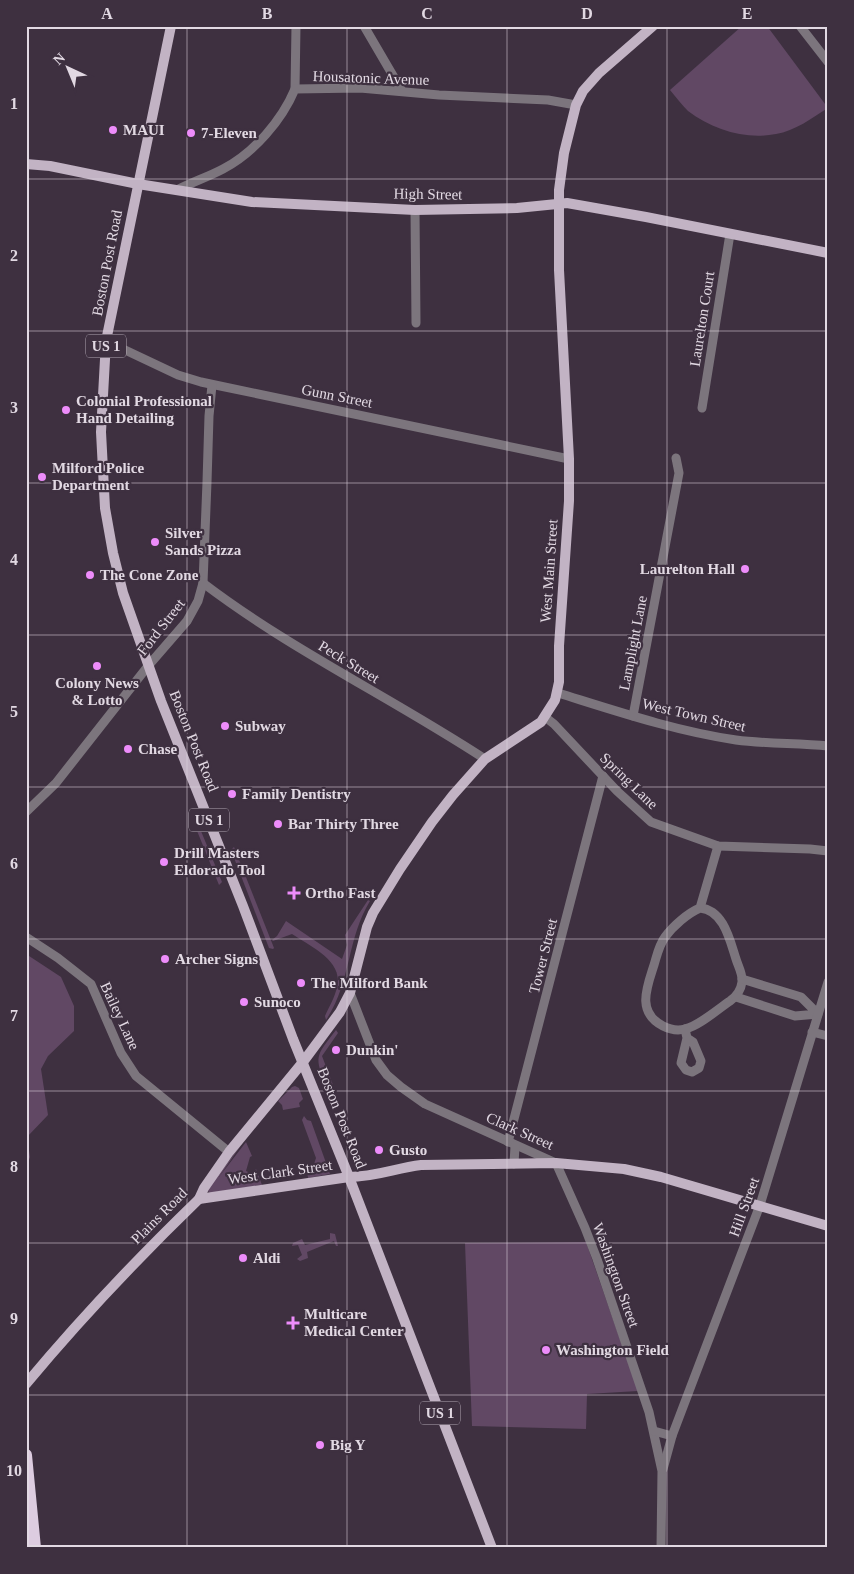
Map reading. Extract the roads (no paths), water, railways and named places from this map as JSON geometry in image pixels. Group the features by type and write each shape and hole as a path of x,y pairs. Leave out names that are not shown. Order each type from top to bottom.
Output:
{"highway":[{"path":"26,1455 35,1548"}],"main road":[{"name":"Boston Post Road","path":"171,26 106,341 101,419 105,508 113,553 123,592 148,666 350,1177 492,1548"},
{"name":"West Main Street","path":"303,1062 334,1022 350,993 366,927 400,868 453,794 485,759 535,726 545,717 558,693 559,632 568,527 569,459 559,282 558,204 564,153 576,105 583,91 599,72 653,26"},
{"name":"High Street","path":"26,164 67,169 138,184 252,202 415,210 517,208 567,203 828,253"},
{"name":"Plains Road","path":"26,1384 72,1329 132,1265 199,1199 204,1188 230,1152 303,1062"},
{"name":"Clark Street","path":"556,1163 640,1172 828,1226"},
{"name":"West Clark Street","path":"199,1199 350,1177 368,1177 405,1167 434,1164 556,1163"}],"street":[{"path":"296,26 296,89"},
{"path":"364,26 402,91"},
{"path":"800,26 828,62"},
{"name":"Housatonic Avenue","path":"177,190 222,170 240,159 264,137 287,106 296,89 360,88 548,100 576,105"},
{"path":"415,210 416,323"},
{"name":"Laurelton Court","path":"702,408 730,234"},
{"name":"Gunn Street","path":"106,341 178,375 212,385 569,459"},
{"name":"Ford Street","path":"26,812 56,782 191,615 198,601 202,582 208,482 208,416 212,385"},
{"name":"Lamplight Lane","path":"633,716 679,473 676,458"},
{"name":"Peck Street","path":"202,582 308,653 440,730 485,759"},
{"name":"West Town Street","path":"558,693 676,728 735,740 828,746"},
{"name":"Spring Lane","path":"545,717 651,822 718,846 828,851"},
{"name":"Tower Street","path":"512,1144 603,776"},
{"path":"700,908 718,846"},
{"path":"700,908 713,912 725,927 742,979 741,988 736,997 686,1034 657,1022 646,1007 645,994 659,949 666,936 692,912 700,908"},
{"name":"Bailey Lane","path":"26,937 58,958 91,984 120,1053 136,1076 230,1152"},
{"path":"742,979 801,997 818,1014"},
{"name":"Hill Street","path":"662,1471 672,1436 760,1205 828,982"},
{"name":"Clark Street","path":"350,993 376,1060 394,1081 425,1104 556,1163"},
{"path":"736,997 795,1016 818,1014"},
{"path":"812,1032 828,1036"},
{"path":"512,1144 514,1164"},
{"name":"Washington Street","path":"556,1163 596,1258 639,1380 654,1431 662,1471 661,1548"},
{"path":"654,1431 672,1436"}],"place":[{"name":"MAUI","path":"113,130"},
{"name":"7-Eleven","path":"191,133"},
{"name":"Colonial Professional Hand Detailing","path":"66,410"},
{"name":"Milford Police Department","path":"42,477"},
{"name":"Silver Sands Pizza","path":"155,542"},
{"name":"Laurelton Hall","path":"745,569"},
{"name":"The Cone Zone","path":"90,575"},
{"name":"Colony News & Lotto","path":"97,666"},
{"name":"Subway","path":"225,726"},
{"name":"Chase","path":"128,749"},
{"name":"Family Dentistry","path":"232,794"},
{"name":"Bar Thirty Three","path":"278,824"},
{"name":"Drill Masters Eldorado Tool","path":"164,862"},
{"name":"Ortho Fast","path":"294,893"},
{"name":"Archer Signs","path":"165,959"},
{"name":"The Milford Bank","path":"301,983"},
{"name":"Sunoco","path":"244,1002"},
{"name":"Dunkin'","path":"336,1050"},
{"name":"Gusto","path":"379,1150"},
{"name":"Aldi","path":"243,1258"},
{"name":"Multicare Medical Center","path":"293,1323"},
{"name":"Washington Field","path":"546,1350"},
{"name":"Big Y","path":"320,1445"}]}
